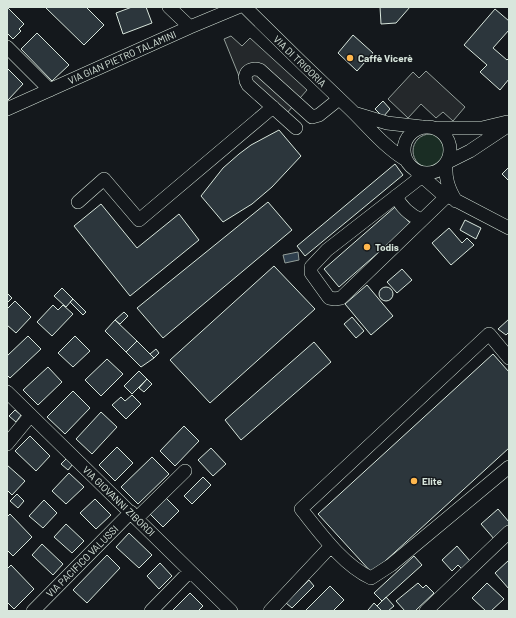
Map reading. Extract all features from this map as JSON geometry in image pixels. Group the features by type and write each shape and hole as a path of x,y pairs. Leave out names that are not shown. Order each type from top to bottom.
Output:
{"street":[{"path":"169,7 190,27"},
{"name":"VIA GIAN PIETRO TALAMINI","path":"7,109 238,7"},
{"name":"VIA DI TRIGORIA","path":"245,7 381,141 392,151 406,160"},
{"path":"7,47 50,90"},
{"path":"296,128 245,81 245,74 248,71 252,68 260,70 312,117 319,115 339,99"},
{"path":"78,202 104,179 139,220 273,107"},
{"name":"VIA DI TRIGORIA","path":"355,114 387,123 422,126"},
{"path":"509,121 482,128 437,128 422,126 415,129 406,139 404,146 406,160 410,166 437,190 451,199 509,228"},
{"path":"451,199 421,220 341,298 329,298 311,273 311,267 327,250 396,196 418,173 429,173 441,168 446,163 470,151 509,125"},
{"path":"437,128 443,133 449,143 449,156 446,163 446,180 451,199"},
{"path":"396,196 399,203 413,216 421,220"},
{"path":"509,358 489,334 301,509 331,546 361,574 371,578 391,565 509,467"},
{"name":"VIA GIOVANNI ZIBORDI","path":"7,392 231,611"},
{"path":"7,444 30,416"},
{"name":"VIA PACIFICO VALUSSI","path":"32,611 134,515 185,471"},
{"path":"426,611 509,532"},
{"path":"270,611 331,546"},
{"path":"151,611 190,571"}],"green space":[{"path":"427,134 433,134 437,135 444,141 447,151 446,158 440,165 433,168 427,168 423,167 416,161 413,154 413,148 414,144 420,137"}],"shaded area":[{"path":"231,36 242,46 250,38 307,90 287,113 247,77 239,76 224,39"},
{"path":"426,71 465,107 453,121 443,112 436,118 421,104 408,118 388,99 413,72 419,78"}],"water":[{"path":"298,252 299,260 285,263 283,255"}],"building":[{"path":"7,7 24,24 19,29 21,31 13,39 7,33"},
{"path":"45,7 86,7 104,25 84,45"},
{"path":"132,7 146,7 152,23 123,34 116,13"},
{"path":"380,7 410,7 396,23 381,24"},
{"path":"495,9 509,21 509,30 493,48 507,60 509,58 509,79 500,90 480,72 487,65 464,45"},
{"path":"37,33 69,65 52,81 21,49"},
{"path":"353,35 373,53 357,71 338,53"},
{"path":"7,68 23,84 8,100 7,99"},
{"path":"383,101 390,109 383,117 375,109"},
{"path":"279,130 301,156 272,187 252,204 223,222 201,196 223,168 239,154 251,145"},
{"path":"395,164 403,175 305,256 297,246"},
{"path":"509,167 509,181 502,174"},
{"path":"268,202 292,230 163,338 137,308"},
{"path":"101,204 137,248 179,214 199,240 130,296 74,226"},
{"name":"Todis","path":"395,207 411,224 339,287 324,269"},
{"path":"465,220 481,228 476,239 460,230"},
{"path":"449,228 462,243 467,238 474,245 451,265 432,243"},
{"path":"274,266 315,309 210,403 170,360"},
{"path":"402,269 412,280 397,293 387,282"},
{"path":"367,285 393,316 371,335 345,304"},
{"path":"386,287 391,289 393,294 391,299 386,301 381,299 379,294 381,289"},
{"path":"62,288 73,299 66,307 54,296"},
{"path":"7,293 12,298 7,303"},
{"path":"73,299 86,312 83,315 70,302"},
{"path":"15,301 31,317 16,333 7,325 7,309"},
{"path":"53,305 58,310 63,305 73,314 52,336 37,322"},
{"path":"124,312 128,316 120,324 115,320"},
{"path":"352,317 364,331 356,338 344,324"},
{"path":"509,319 509,332 506,335 498,329"},
{"path":"115,320 137,341 126,352 105,331"},
{"path":"28,336 41,349 10,378 7,375 7,356"},
{"path":"75,336 90,351 73,367 58,353"},
{"path":"137,341 154,358 141,367 126,352"},
{"path":"314,342 331,362 241,440 225,420"},
{"path":"156,349 159,353 154,358 150,354"},
{"name":"Elite","path":"493,354 509,372 509,448 372,573 318,514"},
{"path":"107,359 123,374 101,396 85,380"},
{"path":"48,367 62,382 38,405 23,390"},
{"path":"139,371 147,379 132,394 124,386"},
{"path":"147,379 152,384 144,392 139,388"},
{"path":"73,391 90,408 65,434 47,417"},
{"path":"132,395 141,404 126,419 112,405 121,397 125,401"},
{"path":"15,410 21,415 16,422 9,416"},
{"path":"101,412 117,427 92,454 76,439"},
{"path":"184,426 199,441 175,466 160,451"},
{"path":"30,436 50,456 36,471 15,451"},
{"path":"117,447 133,463 115,481 99,465"},
{"path":"211,448 226,464 213,476 198,460"},
{"path":"152,457 169,474 138,504 121,487"},
{"path":"67,458 73,464 68,470 61,464"},
{"path":"7,465 25,481 12,495 7,490"},
{"path":"69,473 84,487 66,504 52,491"},
{"path":"203,477 211,485 192,504 184,496"},
{"path":"17,494 24,501 18,508 10,501"},
{"path":"165,497 179,511 163,527 149,513"},
{"path":"95,499 111,515 96,529 80,513"},
{"path":"44,500 57,513 43,528 29,516"},
{"path":"498,509 509,522 509,528 495,540 481,524"},
{"path":"10,514 32,537 13,556 7,550 7,517"},
{"path":"66,524 84,541 72,553 54,537"},
{"path":"129,533 152,555 139,568 116,547"},
{"path":"42,544 63,564 53,575 32,555"},
{"path":"457,546 470,561 462,569 458,565 452,571 442,560"},
{"path":"107,555 120,568 87,603 73,590"},
{"path":"414,556 422,565 382,601 374,593"},
{"path":"509,560 509,589 495,573"},
{"path":"160,563 172,576 159,589 147,576"},
{"path":"11,565 34,589 14,609 7,602 7,569"},
{"path":"309,580 314,586 292,608 286,603"},
{"path":"418,583 423,588 426,585 434,593 415,611 405,611 396,601"},
{"path":"487,583 504,599 491,611 486,611 472,598"},
{"path":"330,586 344,600 333,611 305,611"},
{"path":"190,593 203,606 198,611 172,611"},
{"path":"386,597 394,606 388,611 382,611 377,606"},
{"path":"374,603 382,611 368,611"}],"place":[{"name":"Caffè Vicerè","path":"350,58"},
{"name":"Todis","path":"367,247"},
{"name":"Elite","path":"414,481"}]}
